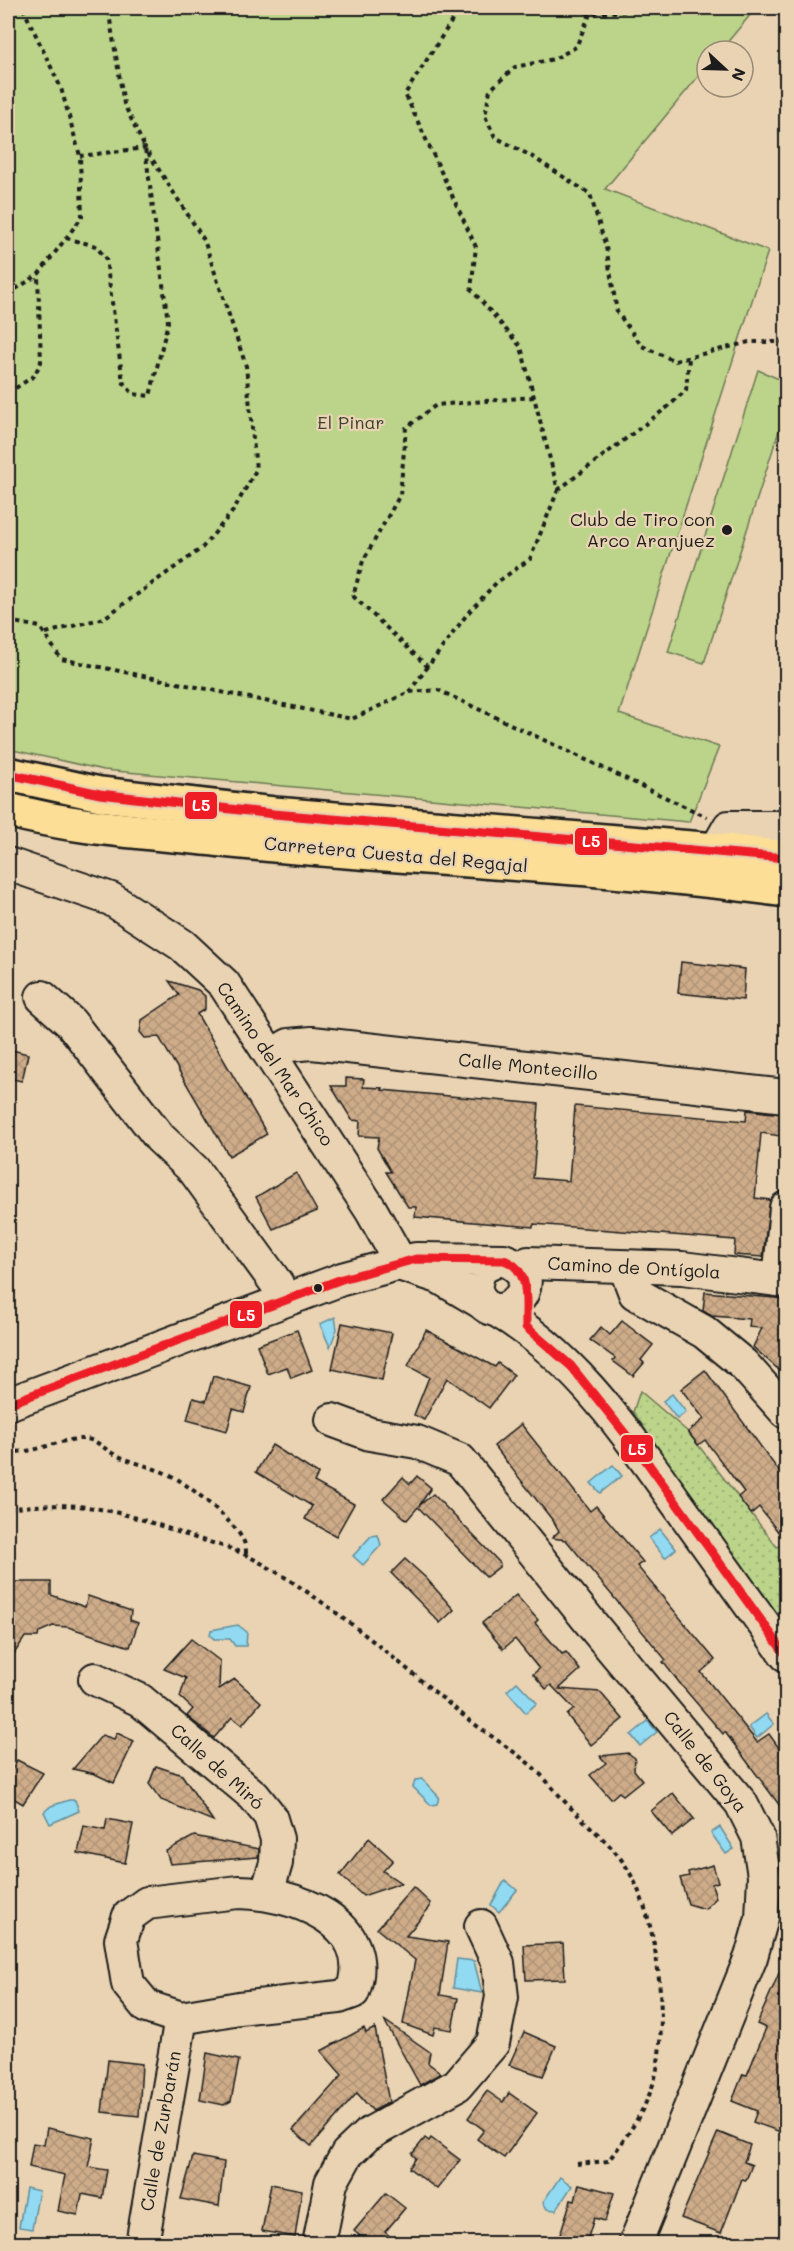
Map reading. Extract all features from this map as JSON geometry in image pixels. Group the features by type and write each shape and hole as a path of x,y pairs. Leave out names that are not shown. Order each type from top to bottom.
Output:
{"main road":[{"name":"Carretera Cuesta del Regajal","path":"8,774 100,794 274,814 723,838 786,858"},
{"name":"Carretera Cuesta del Regajal","path":"8,810 93,826 272,845 709,879 786,890"}],"street":[{"path":"723,838 786,827"},
{"name":"Camino del Mar Chico","path":"8,864 111,899 182,945 224,984 371,1210 402,1265"},
{"path":"42,998 71,1023 160,1138 194,1170 277,1284 282,1300"},
{"name":"Calle Montecillo","path":"272,1055 289,1045 312,1043 786,1096"},
{"path":"783,1280 786,1208"},
{"name":"Camino de Ontígola","path":"8,1404 342,1279 426,1259 512,1273 528,1263 682,1268 783,1280"},
{"path":"402,1265 439,1277 526,1327 571,1366 639,1451 786,1655"},
{"path":"625,1267 635,1293 704,1332 743,1364 786,1412"},
{"path":"489,1306 475,1286 480,1269 512,1273"},
{"path":"489,1306 514,1306 512,1273"},
{"path":"512,1273 526,1327"},
{"name":"Calle de Goya","path":"332,1420 370,1434 417,1442 460,1460 598,1632 741,1803 758,1837 764,1876 762,1918 751,1958 635,2244"},
{"name":"Calle de Miró","path":"95,1679 140,1700 260,1803 270,1816 277,1839 276,1863 267,1893"},
{"path":"238,1892 267,1893 304,1903 328,1918 348,1937 359,1957 359,1976 353,1992 339,1997 238,2008 180,2018 147,2007 128,1984 121,1940 129,1916 147,1903 238,1892"},
{"path":"320,2244 332,2183 347,2154 367,2135 458,2085 493,2043 502,1997 498,1963 481,1926"},
{"name":"Calle de Zurbarán","path":"142,2244 180,2018"}],"path":[{"path":"8,294 38,275 82,217 80,156 61,88 23,8"},
{"path":"46,633 104,618 202,548 233,511 256,471 246,366 204,240 145,147 124,104 108,8"},
{"path":"460,8 405,94 477,247 471,289 521,346 558,490"},
{"path":"577,8 590,14 666,8"},
{"path":"590,14 576,47 554,58 515,68 490,90 485,116 495,137 531,156 590,194 606,247 616,312 642,346 675,362 749,342 786,342"},
{"path":"80,156 145,147"},
{"path":"66,238 96,246 106,259 123,382 133,394 150,396 168,322 145,147"},
{"path":"8,393 34,376 41,362 38,275"},
{"path":"409,692 468,613 496,583 530,559 558,490 669,406 686,390 689,358"},
{"path":"428,667 353,596 363,561 400,495 406,428 436,405 534,397"},
{"path":"8,621 40,627 61,658 352,719 409,692 438,690 723,838"},
{"path":"8,1451 18,1453 43,1449 79,1439 99,1441 111,1452 176,1479 196,1494 239,1533 246,1544 246,1555"},
{"path":"8,1509 52,1503 101,1507 142,1518 246,1555 374,1641 490,1736 534,1767 626,1866 644,1902 658,1979 660,2037 657,2071 643,2106 621,2145 608,2162 577,2164"}],"green space":[{"name":"El Pinar","path":"8,8 756,8 730,39 695,39 695,80 605,189 768,251 619,714 719,747 689,822 104,770 8,749"},
{"name":"Club de Tiro con Arco Aranjuez","path":"758,370 786,382 786,409 704,663 668,652"},
{"path":"640,1391 688,1432 777,1547 786,1541 786,1629 633,1412"}],"water":[{"path":"335,1317 337,1329 330,1347 320,1324"},
{"path":"672,1394 686,1412 677,1419 663,1401"},
{"path":"613,1465 622,1476 600,1493 591,1483"},
{"path":"660,1529 676,1549 665,1558 649,1538"},
{"path":"378,1535 381,1545 363,1565 353,1556 371,1536"},
{"path":"238,1625 247,1632 246,1646 235,1646 230,1639 214,1639 210,1635 211,1630"},
{"path":"517,1682 537,1703 526,1713 507,1691"},
{"path":"766,1714 774,1724 757,1738 749,1727"},
{"path":"648,1721 657,1732 640,1746 631,1735"},
{"path":"422,1779 439,1797 437,1804 431,1805 413,1787 415,1780"},
{"path":"75,1800 79,1811 50,1824 44,1812 51,1806"},
{"path":"720,1827 734,1849 726,1854 711,1833"},
{"path":"505,1880 517,1890 499,1912 491,1905"},
{"path":"457,1959 474,1961 482,1993 453,1988"},
{"path":"560,2177 572,2186 556,2210 547,2209 543,2202"},
{"path":"26,2188 39,2191 32,2229 19,2227"}],"building":[{"path":"681,962 745,969 743,1000 678,993"},
{"path":"169,981 198,990 205,996 205,1009 197,1014 267,1134 229,1156 159,1037 145,1038 140,1032 142,1020 179,995"},
{"path":"8,1049 28,1054 22,1081 8,1078"},
{"path":"346,1078 364,1079 363,1087 383,1088 382,1090 539,1104 533,1178 569,1181 575,1106 746,1121 747,1110 782,1114 780,1136 761,1133 755,1198 770,1200 763,1257 734,1255 735,1240 415,1217 416,1207 408,1207 386,1172 391,1172 377,1148 379,1137 359,1136 360,1121 352,1120 331,1086 346,1086"},
{"path":"296,1173 317,1211 273,1229 256,1197"},
{"path":"705,1292 786,1299 786,1376 753,1347 762,1328 749,1327 750,1319 712,1316 703,1311"},
{"path":"622,1321 653,1345 641,1360 644,1363 633,1376 613,1361 615,1358 590,1340 601,1327 610,1335"},
{"path":"342,1323 392,1333 382,1380 332,1369"},
{"path":"297,1330 312,1370 291,1378 287,1367 268,1374 257,1345"},
{"path":"426,1330 495,1367 498,1363 514,1375 489,1408 447,1378 424,1420 414,1415 429,1377 408,1366"},
{"path":"705,1370 786,1481 786,1542 759,1507 751,1514 738,1497 744,1492 705,1440 698,1445 688,1432 704,1419 681,1389"},
{"path":"213,1376 251,1387 244,1412 233,1409 227,1431 187,1420 193,1398 206,1401"},
{"path":"521,1424 590,1511 596,1506 643,1562 637,1566 715,1660 701,1672 757,1742 769,1734 786,1758 786,1814 725,1732 723,1734 682,1686 663,1662 666,1660 566,1540 552,1538 559,1531 554,1522 494,1446"},
{"path":"272,1445 318,1474 314,1482 354,1504 336,1536 305,1519 312,1506 256,1472"},
{"path":"417,1476 431,1488 419,1506 433,1494 500,1563 499,1567 486,1577 418,1507 407,1520 383,1499 403,1477 410,1484"},
{"path":"405,1559 426,1578 454,1610 440,1623 391,1573"},
{"path":"13,1582 51,1582 51,1595 85,1607 88,1596 131,1611 130,1620 138,1623 130,1647 68,1627 53,1626 39,1632 38,1637 25,1637 12,1657"},
{"path":"516,1595 538,1620 535,1623 562,1654 566,1652 580,1670 559,1689 600,1692 623,1719 591,1745 567,1715 574,1709 551,1685 546,1689 533,1674 539,1669 515,1639 503,1649 482,1623"},
{"path":"191,1639 220,1661 219,1689 235,1679 261,1702 242,1725 232,1717 214,1738 187,1716 193,1709 180,1697 186,1678 164,1669"},
{"path":"117,1733 134,1741 114,1783 95,1774 73,1769 102,1735 114,1739"},
{"path":"628,1753 635,1758 634,1770 642,1780 623,1795 619,1792 611,1799 590,1775 606,1763 600,1756"},
{"path":"17,1760 43,1773 23,1804 8,1795 8,1778"},
{"path":"156,1766 182,1775 213,1821 161,1800 149,1784"},
{"path":"673,1793 694,1819 672,1836 651,1811"},
{"path":"107,1819 133,1824 125,1863 78,1853 84,1826 105,1830"},
{"path":"194,1836 259,1849 258,1857 170,1864 166,1851"},
{"path":"369,1838 393,1860 383,1871 401,1883 363,1896 340,1875"},
{"path":"713,1865 718,1882 712,1884 716,1898 705,1909 688,1904 680,1878 689,1876 688,1872"},
{"path":"413,1887 430,1903 430,1907 406,1936 448,1942 440,1995 458,1998 452,2030 435,2027 433,2035 403,2024 415,1960 377,1929"},
{"path":"563,1943 565,1979 526,1980 524,1945"},
{"path":"786,1957 786,2064 780,2080 786,2089 786,2134 753,2122 757,2111 732,2101 743,2074 747,2075 766,2028 757,2024"},
{"path":"384,2020 430,2052 428,2063 441,2073 420,2085"},
{"path":"364,2028 366,2033 375,2028 389,2102 373,2111 357,2093 311,2146 293,2130 342,2075 321,2051"},
{"path":"524,2032 556,2046 543,2076 509,2065"},
{"path":"207,2053 239,2060 231,2101 224,2105 200,2100"},
{"path":"108,2060 142,2064 139,2116 102,2112"},
{"path":"487,2091 503,2102 509,2093 537,2113 504,2158 477,2139 484,2130 468,2118"},
{"path":"47,2128 94,2138 88,2167 107,2170 102,2198 82,2194 78,2215 58,2211 65,2175 29,2167 33,2143 44,2145"},
{"path":"718,2132 750,2145 744,2162 752,2165 746,2180 742,2179 721,2233 681,2218"},
{"path":"425,2138 429,2141 431,2138 460,2160 437,2189 409,2168 416,2158 412,2154"},
{"path":"193,2156 224,2162 219,2206 181,2199"},
{"path":"271,2184 302,2190 295,2237 262,2231"},
{"path":"579,2184 614,2193 605,2221 594,2218 586,2244 557,2244 571,2200 575,2201"},
{"path":"386,2193 405,2208 385,2232 399,2244 370,2244 354,2231"}],"transit line":[{"name":"L5","path":"8,774 100,794 274,814 786,858"},
{"name":"L5","path":"8,1404 342,1279 416,1259 504,1260 513,1265 523,1279 526,1297 526,1327 571,1366 639,1451 786,1655"}],"place":[{"name":"Club de Tiro con Arco Aranjuez","path":"727,530"}]}
